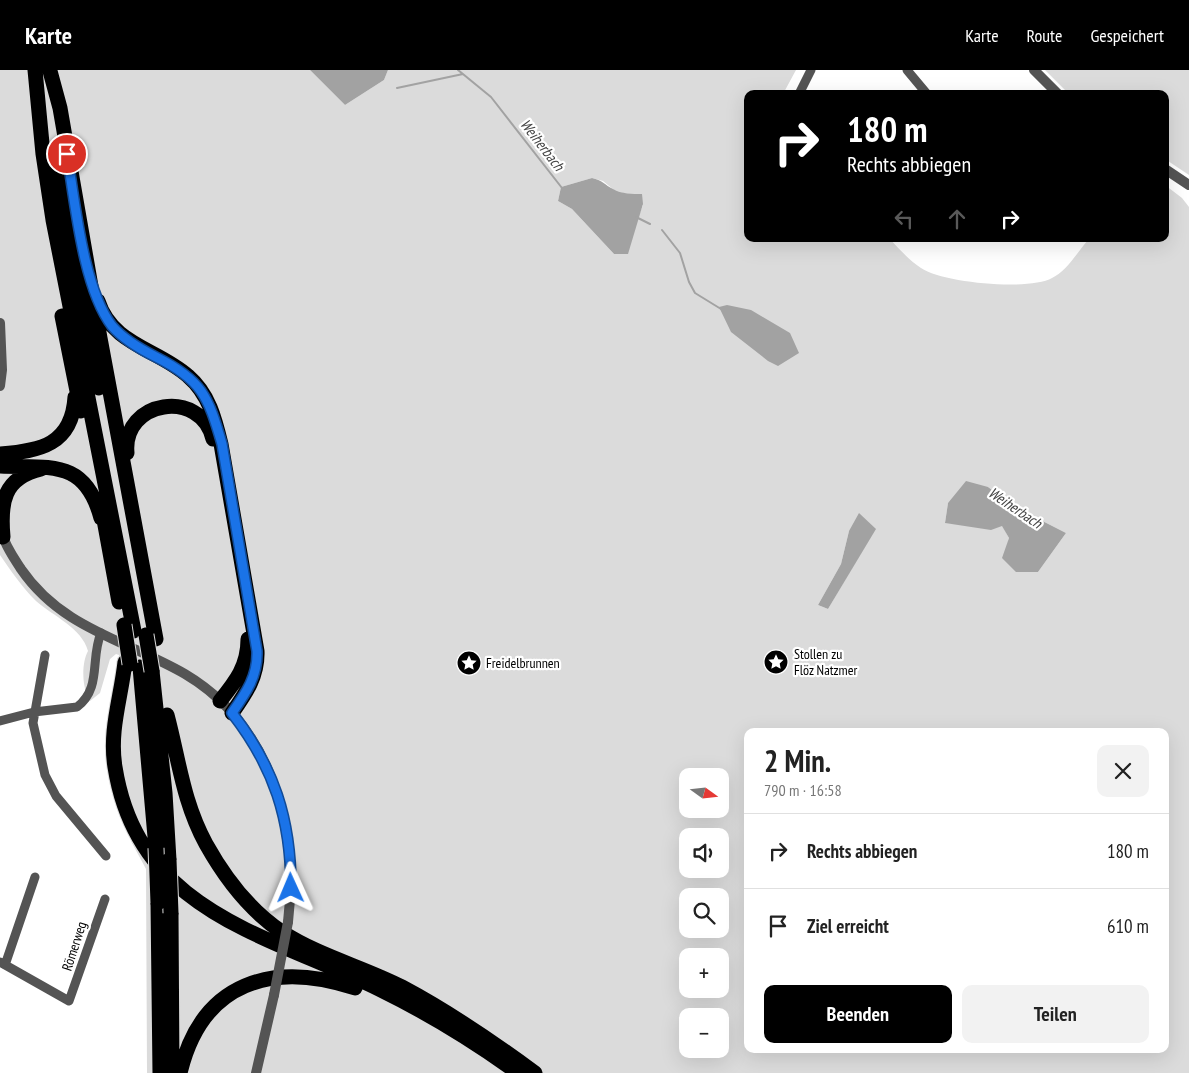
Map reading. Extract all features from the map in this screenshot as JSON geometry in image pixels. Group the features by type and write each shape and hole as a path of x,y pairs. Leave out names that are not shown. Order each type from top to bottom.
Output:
{"highway":[{"path":"45,70 42,145 53,220 140,632"},
{"path":"45,70 60,108 87,268 129,484"},
{"path":"45,70 70,241 136,573 156,848 160,1073"},
{"path":"53,220 54,271 76,386 93,460 106,536"},
{"path":"87,268 100,305 114,328 133,345 188,376 204,395 216,423 222,444 257,651 257,670 253,680 232,713"},
{"path":"0,442 8,450 8,454 44,448 60,436 73,415 76,386"},
{"path":"168,837 142,668 129,484 128,438 139,418 155,408 176,405 194,411 206,423 215,446 248,637 247,660 242,671 220,701"},
{"path":"0,466 48,468 71,473 81,478 89,487 95,498 106,536 140,632"},
{"path":"1,532 0,512 8,492 14,484 31,472 48,468"},
{"path":"142,668 167,715 182,785 191,813 220,868 253,908 283,932 299,941 401,987 452,1016 535,1073"},
{"path":"142,668 115,714 113,738 115,766 120,794 129,818 146,848 167,876 198,902 241,929 377,988 417,1008 472,1041 518,1073"},
{"path":"167,715 171,781 168,837 171,914 172,1073"},
{"path":"180,1073 194,1035 208,1014 240,988 262,979 291,975 322,979 417,1008"}],"street":[{"path":"801,90 811,70"},
{"path":"908,70 924,90"},
{"path":"1034,70 1054,90"},
{"path":"1169,172 1189,185"},
{"path":"0,323 2,370 0,386"},
{"path":"1,532 29,581 47,602 73,619 186,674 220,701 248,734 278,792 284,815 291,866 288,922 274,996 256,1073"},
{"path":"0,721 34,712 70,709 83,703 95,682 95,653 101,633"},
{"path":"45,655 34,712 34,732 50,787 106,856"},
{"path":"3,964 35,877"},
{"name":"Römerweg","path":"3,964 69,1001 105,899"}],"shaded area":[{"path":"0,70 310,70 345,105 384,80 388,70 796,70 785,90 744,90 744,242 893,242 913,262 932,273 948,278 986,284 1025,284 1041,282 1052,278 1067,266 1087,242 1169,242 1169,188 1182,198 1189,207 1189,1073 147,1073 146,869 132,843 118,806 119,655 116,654 110,659 100,693 90,701 85,690 83,676 84,663 88,651 85,643 66,623 36,601 21,585 0,555","holes":["592,178 603,181 614,190 626,194 643,205 638,218 614,254 572,209 558,201 561,187","988,487 1015,507 1066,533 1038,572 1006,550 1009,538 1002,525 945,523 948,503","875,529 828,609 818,605 841,564 849,531"]},
{"path":"1045,70 1189,70 1189,175 1169,162 1169,90 1065,90"}],"water":[{"path":"310,70 388,70 384,80 345,105"},
{"path":"592,178 620,192 642,194 643,204 628,254 614,254 572,209 558,201 561,187"},
{"path":"727,305 751,310 790,333 799,353 778,366 768,361 731,332 719,307"},
{"path":"966,481 988,487 1015,507 1066,533 1038,572 1016,572 1002,558 1009,538 1002,526 991,530 945,523 948,503"},
{"path":"859,513 876,529 828,609 818,605 841,564 849,531"}],"waterway":[{"name":"Weiherbach","path":"458,70 491,97 562,188"},
{"path":"397,88 463,74"},
{"name":"Weiherbach","path":"636,217 650,224"},
{"name":"Weiherbach","path":"662,230 680,253 689,282 695,293 721,309"}],"place":[{"name":"Stollen zu Flöz Natzmer","path":"776,662"},
{"name":"Freidelbrunnen","path":"469,663"}],"route":[{"path":"67,154 87,268 106,317 114,328 133,345 177,368 188,376 204,395 216,423 222,444 258,660 253,680 246,694 232,713 248,734 278,792 289,840 291,888"}]}
